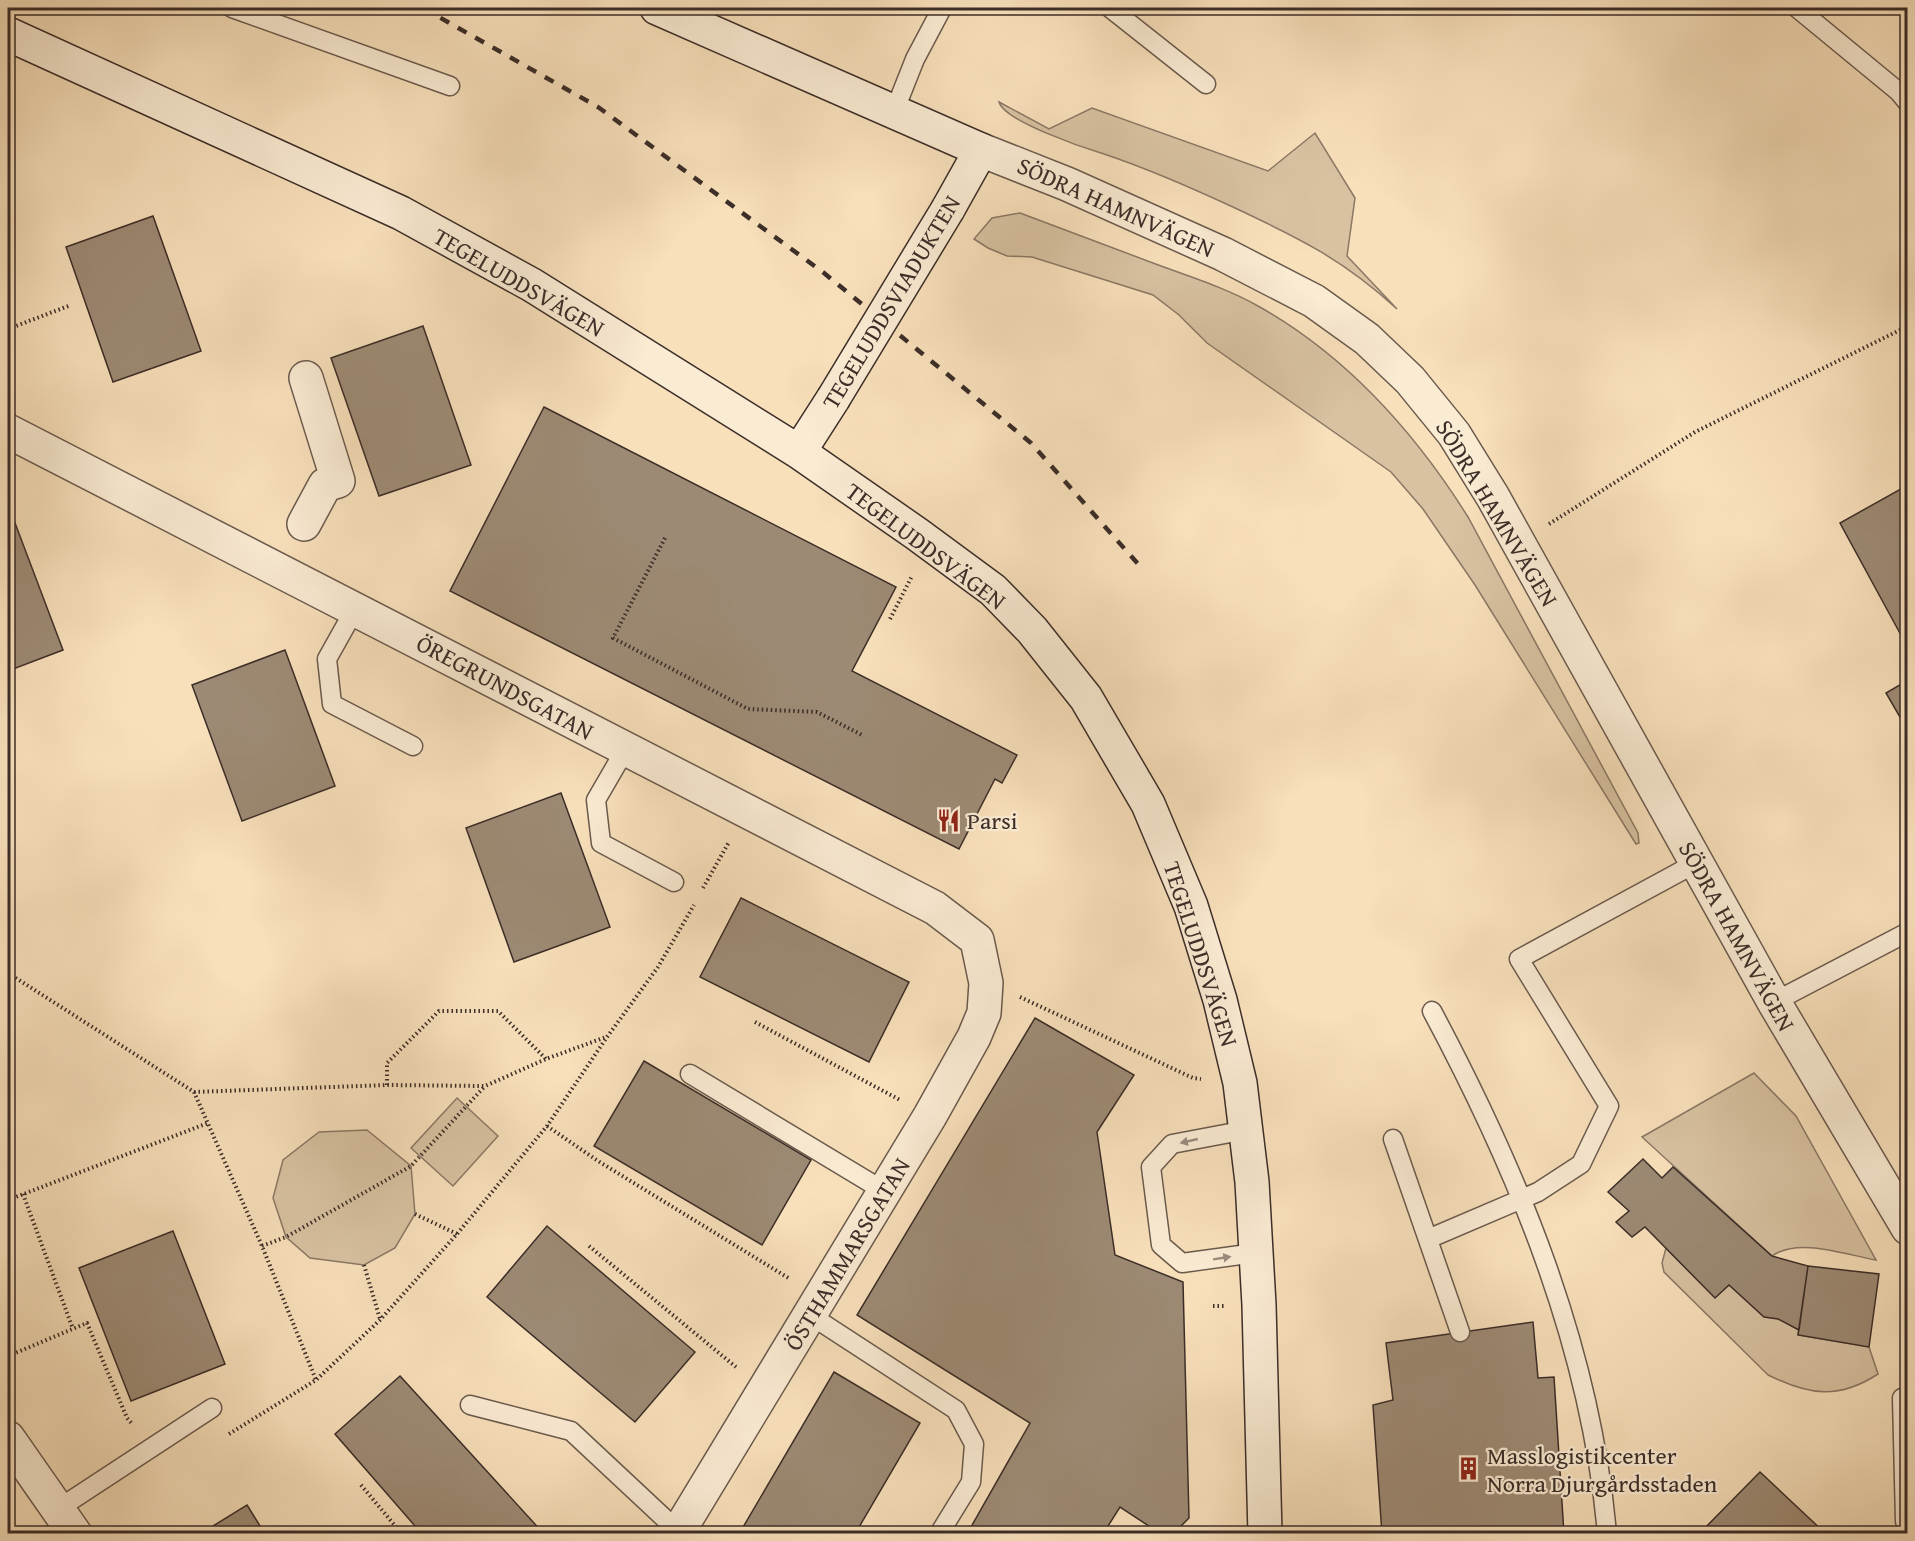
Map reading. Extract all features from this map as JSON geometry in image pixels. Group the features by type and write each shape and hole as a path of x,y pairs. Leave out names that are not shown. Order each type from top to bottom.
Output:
{"street":[{"name":"SÖDRA HAMNVÄGEN","path":"657,8 981,150 1067,184 1223,254 1314,301 1367,339 1410,380 1455,434 1518,542 1774,1002 1908,1228"},
{"name":"TEGELUDDSVÄGEN","path":"8,34 400,213 532,285 799,452 993,590 1032,630 1086,698 1148,804 1191,906 1220,1000 1240,1083 1246,1130 1255,1253 1265,1533"},
{"name":"TEGELUDDSVIADUKTEN","path":"799,452 948,209 981,150"},
{"path":"304,524 325,485 338,481 306,378"},
{"name":"ÖREGRUNDSGATAN","path":"8,432 935,908 977,940 985,973"},
{"name":"ÖSTHAMMARSGATAN","path":"677,1532 930,1116 974,1037 984,1013 985,973"},
{"path":"8,1437 66,1521"}],"lane":[{"path":"232,8 450,86"},
{"path":"894,112 915,59 942,8"},
{"path":"1110,8 1206,84"},
{"path":"1797,8 1899,92 1908,103"},
{"path":"355,609 327,659 332,704 413,746"},
{"path":"625,750 596,800 601,843 674,882"},
{"path":"1428,1239 1523,1199 1581,1164 1609,1106 1519,959 1696,863"},
{"path":"1774,1002 1908,932"},
{"path":"1432,1011 1470,1082 1523,1199 1555,1290 1580,1380 1604,1497 1607,1533"},
{"path":"690,1074 884,1191"},
{"path":"1246,1130 1172,1144 1151,1167 1161,1245 1182,1263 1255,1253"},
{"path":"1394,1138 1460,1332"},
{"path":"815,1306 956,1410 974,1444 971,1482 939,1533"},
{"path":"1902,1398 1905,1521 1908,1523"},
{"path":"470,1406 572,1431 677,1532"},
{"path":"66,1521 152,1447 212,1408"}],"path":[{"path":"8,329 71,304"},
{"path":"1518,542 1695,432 1908,326"},
{"path":"665,538 613,638 748,709 817,712 864,736"},
{"path":"890,620 912,576"},
{"path":"225,1437 316,1380 380,1320 457,1234 547,1126 607,1037 658,968 746,811"},
{"path":"8,973 194,1092 262,1246 316,1380"},
{"path":"985,973 1046,1008 1193,1078 1240,1083"},
{"path":"387,1085 387,1064 439,1011 498,1011 546,1059"},
{"path":"755,1022 930,1116"},
{"path":"262,1246 286,1237 411,1166 485,1086 546,1059 607,1037"},
{"path":"194,1092 387,1085 485,1086"},
{"path":"8,1200 208,1123"},
{"path":"547,1126 815,1306"},
{"path":"23,1194 74,1329"},
{"path":"415,1214 457,1234"},
{"path":"590,1246 764,1391"},
{"path":"364,1265 380,1320"},
{"path":"8,1356 87,1323 127,1418 152,1447"},
{"path":"361,1485 402,1533"}],"shaded area":[{"path":"999,102 1049,129 1092,108 1268,171 1315,133 1355,198 1347,256 1397,309 1339,263 1300,240 1170,179 1063,140 1029,125 1004,109"},
{"path":"1020,213 1211,284 1247,300 1321,348 1376,398 1425,455 1468,517 1638,833 1639,843 1636,844 1475,585 1423,509 1391,472 1207,343 1179,315 1153,295 1032,257 1007,256 974,239 992,218"},
{"path":"1754,1073 1796,1116 1876,1260 1809,1248 1795,1248 1772,1256 1642,1137"},
{"path":"457,1098 498,1136 453,1186 411,1148"},
{"path":"367,1130 411,1166 415,1214 395,1248 364,1265 310,1258 286,1237 273,1198 283,1160 319,1132"},
{"path":"1666,1248 1715,1297 1729,1285 1799,1330 1798,1335 1869,1347 1878,1374 1850,1388 1823,1392 1797,1387 1768,1375 1664,1272 1662,1263"}],"building":[{"path":"153,216 201,351 113,382 66,247"},
{"path":"423,326 471,465 379,496 331,358"},
{"path":"544,407 896,587 852,671 1017,755 1002,783 995,779 959,849 450,591"},
{"path":"1908,485 1908,648 1840,523"},
{"path":"12,515 63,650 8,671 8,517"},
{"path":"285,650 335,786 242,821 192,685"},
{"path":"1908,680 1908,731 1886,693"},
{"path":"561,793 610,927 514,962 466,828"},
{"path":"741,898 909,982 869,1062 700,977"},
{"path":"1035,1018 1134,1075 1097,1132 1115,1255 1183,1282 1189,1518 1173,1534 1161,1534 1120,1507 1103,1534 967,1534 1030,1423 857,1315"},
{"path":"644,1061 811,1160 762,1245 594,1146"},
{"path":"1643,1159 1662,1178 1673,1167 1772,1256 1808,1266 1799,1330 1778,1319 1764,1317 1729,1285 1715,1298 1645,1227 1632,1237 1616,1222 1629,1211 1608,1192"},
{"path":"547,1226 695,1352 635,1422 487,1297"},
{"path":"173,1231 225,1364 131,1401 79,1268"},
{"path":"1808,1266 1879,1274 1869,1347 1798,1335"},
{"name":"Masslogistikcenter Norra Djurgårdsstaden","path":"1533,1322 1538,1378 1554,1377 1564,1534 1382,1534 1373,1405 1393,1400 1386,1343"},
{"path":"834,1372 920,1423 855,1534 739,1534"},
{"path":"400,1376 544,1534 422,1534 335,1434"},
{"path":"1760,1472 1826,1534 1699,1534"},
{"path":"247,1505 265,1534 200,1534"}],"railway":[{"path":"423,8 598,107 824,273 1031,443 1138,564"}],"place":[{"name":"Parsi","path":"949,820"},
{"name":"Masslogistikcenter Norra Djurgårdsstaden","path":"1469,1469"}]}
